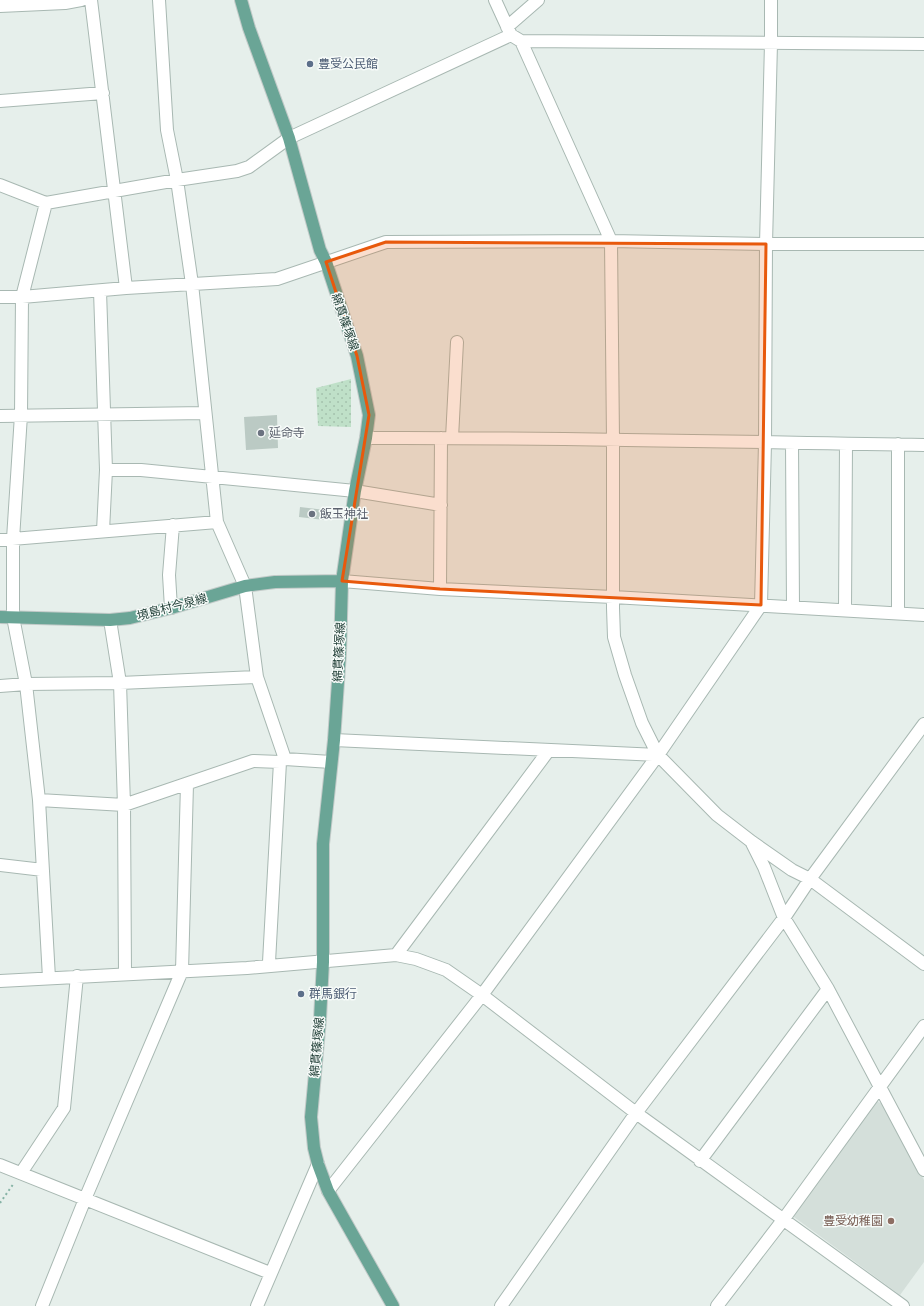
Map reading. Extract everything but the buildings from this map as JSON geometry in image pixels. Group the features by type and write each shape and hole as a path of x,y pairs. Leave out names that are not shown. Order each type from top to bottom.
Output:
{"main road":[{"name":"綿貫篠塚線","path":"241,0 249,28 289,138 320,250 326,262 357,356 369,415 366,438 355,491 342,580 340,653 334,740 323,844 323,962 320,1019 311,1117 314,1148 328,1191 393,1306"},
{"name":"境島村今泉線","path":"0,617 110,620 130,618 171,608 245,586 275,582 342,580"}],"street":[{"path":"0,6 65,3 81,0"},
{"path":"91,0 126,288"},
{"path":"160,0 167,130 177,180 192,284 217,522 245,586 257,677 283,761 269,962"},
{"path":"495,0 611,241 614,637 625,675 642,723 658,755 717,815 792,870 810,879 924,964"},
{"path":"513,35 538,0"},
{"path":"328,1191 482,995 658,755 761,605 766,443 766,244 771,0"},
{"path":"0,185 46,203 237,171 249,167 289,138 513,35 771,43 924,44"},
{"path":"0,101 102,93"},
{"path":"46,203 22,297 21,415 13,539 13,617 26,684 39,800 49,978"},
{"path":"0,297 22,297 126,288 277,279 386,242 611,241 766,244 924,244"},
{"path":"100,290 106,470 103,531"},
{"path":"440,589 441,505 457,342"},
{"path":"0,416 206,413"},
{"path":"366,438 613,439 924,445"},
{"path":"792,443 793,607"},
{"path":"845,610 846,444"},
{"path":"898,444 898,613"},
{"path":"106,470 141,470 355,491 441,505"},
{"path":"0,540 217,522"},
{"path":"171,608 169,575 173,525"},
{"path":"342,580 440,589 613,597 924,615"},
{"path":"110,620 120,682 124,806 125,974"},
{"path":"0,686 257,677"},
{"path":"501,1306 636,1114 784,918 810,879 924,724"},
{"path":"334,740 658,755"},
{"path":"396,955 549,750"},
{"path":"39,800 124,806 253,761 331,762"},
{"path":"42,1306 85,1199 182,971 187,784"},
{"path":"752,842 764,867 784,918 828,989 924,1170"},
{"path":"0,865 43,870"},
{"path":"0,981 323,962 396,955 416,959 446,970 482,995 636,1114 903,1306"},
{"path":"21,1173 64,1108 77,976"},
{"path":"700,1161 828,989"},
{"path":"721,1305 924,1026"},
{"path":"257,1306 318,1164"},
{"path":"0,1165 270,1273"}],"path":[{"path":"0,1203 21,1173"}],"highlighted area":[{"path":"386,242 766,244 761,605 440,589 342,581 369,415 357,356 326,262"}],"shaded area":[{"path":"877,1101 882,1104 924,1180 924,1262 900,1295 794,1217 794,1212"}],"green space":[{"path":"351,379 351,427 318,426 316,388"}],"place":[{"name":"豊受公民館","path":"310,64"},
{"name":"延命寺","path":"261,433"},
{"name":"飯玉神社","path":"312,514"},
{"name":"群馬銀行","path":"301,994"},
{"name":"豊受幼稚園","path":"891,1221"}]}
